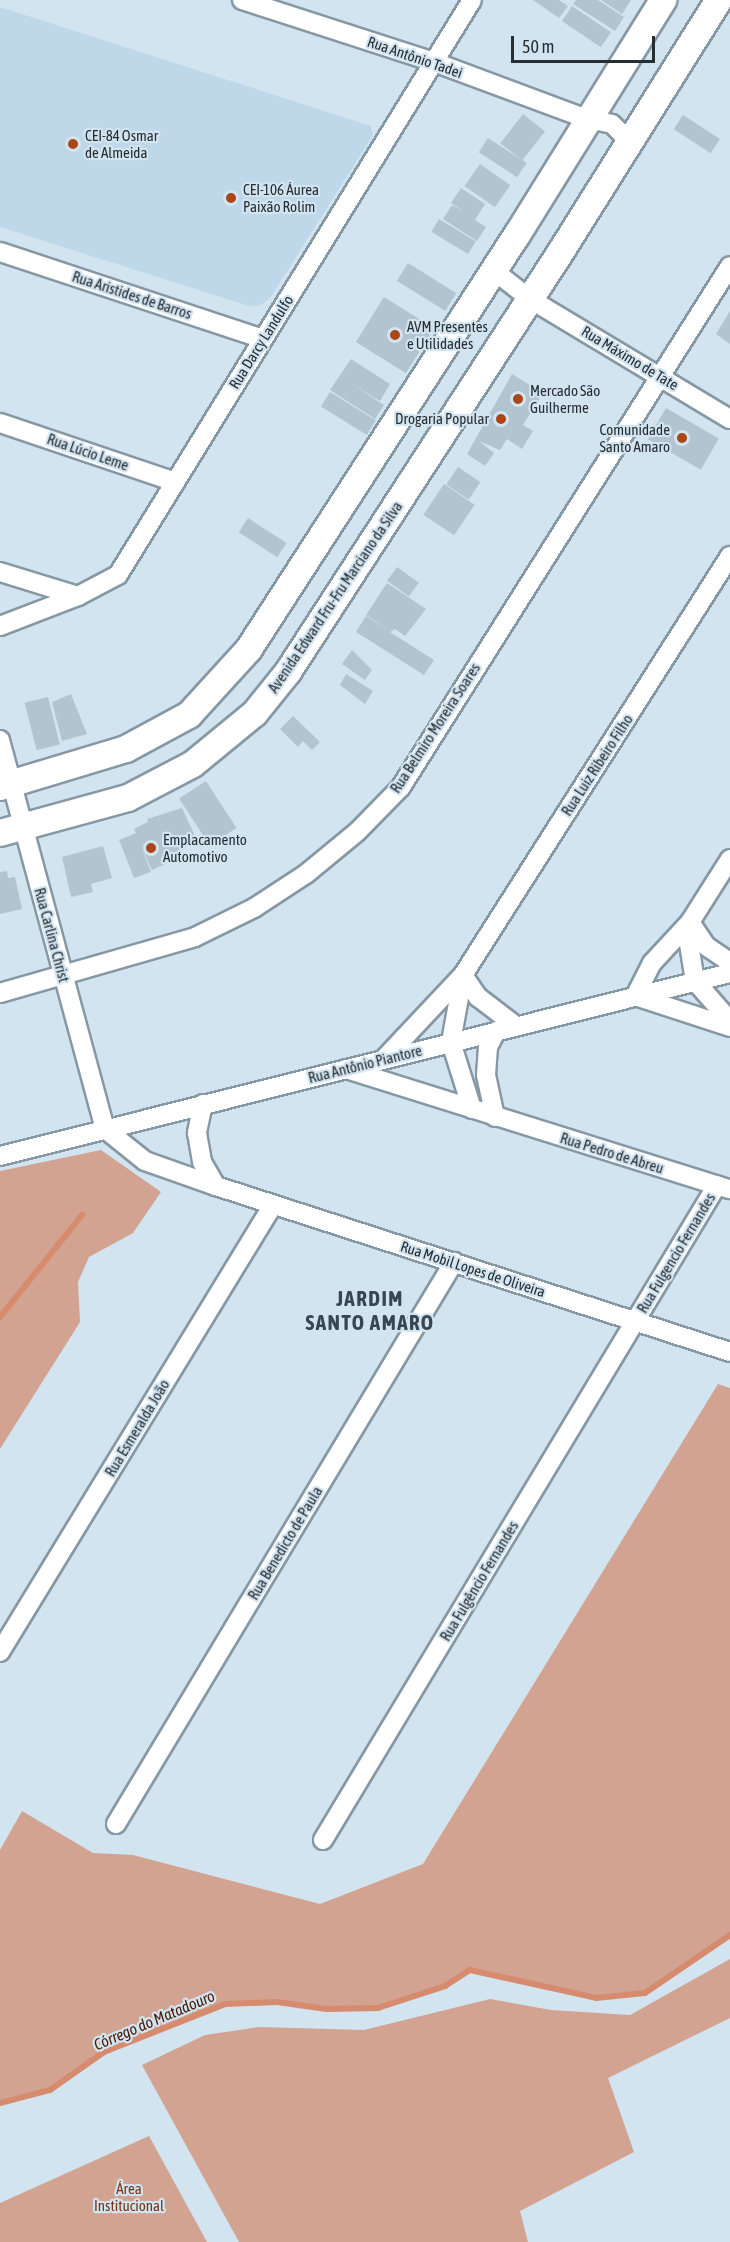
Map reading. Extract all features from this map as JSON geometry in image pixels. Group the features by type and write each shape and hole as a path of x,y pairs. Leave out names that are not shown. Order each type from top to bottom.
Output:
{"main road":[{"path":"5,785 126,749 189,715 249,649 493,270 663,0"},
{"name":"Avenida Edward Fru-Fru Marciano da Silva","path":"11,831 128,798 193,764 255,713 288,672 530,299 718,0"}],"street":[{"name":"Rua Antônio Tadei","path":"242,0 434,62 587,119"},
{"name":"Rua Darcy Landulfo","path":"0,626 78,596 118,575 472,0"},
{"path":"587,119 612,124 630,142"},
{"name":"Rua Aristides de Barros","path":"0,252 263,339"},
{"name":"Rua Belmiro Moreira Soares","path":"0,993 64,977 195,937 254,908 306,874 357,832 400,787 730,266"},
{"path":"493,270 530,299"},
{"name":"Rua Máximo de Tate","path":"530,299 730,419"},
{"name":"Rua Lúcio Leme","path":"0,423 176,482"},
{"name":"Rua Luiz Ribeiro Filho","path":"384,1059 463,975 730,556"},
{"path":"0,572 78,596"},
{"name":"Rua Carlina Christ","path":"0,740 11,831 64,977 105,1129"},
{"path":"730,859 690,922 652,963 635,996 730,1027"},
{"path":"690,922 706,946 730,962"},
{"path":"690,922 688,938 695,981 730,1021"},
{"name":"Rua Antônio Piantore","path":"0,1156 730,973"},
{"path":"463,975 478,997 516,1026"},
{"name":"Rua Luiz Ribeiro Filho","path":"451,1042 463,975"},
{"path":"495,1117 486,1074 488,1047 496,1031"},
{"path":"451,1042 472,1109"},
{"name":"Rua Pedro de Abreu","path":"346,1069 723,1187"},
{"path":"203,1104 197,1133 202,1162 216,1186"},
{"name":"Rua Mobil Lopes de Oliveira","path":"105,1129 145,1161 730,1352"},
{"name":"Rua Fulgencio Fernandes","path":"634,1322 723,1187"},
{"name":"Rua Esmeralda João","path":"0,1652 273,1204"},
{"name":"Rua Benedicto de Paula","path":"116,1824 454,1262"},
{"name":"Rua Fulgêncio Fernandes","path":"323,1840 634,1322"}],"shaded area":[{"path":"0,7 371,126 373,135 271,297 261,305 249,306 0,227"}],"green space":[{"path":"101,1150 161,1192 133,1233 89,1257 78,1282 80,1322 0,1449 0,1171"},
{"path":"718,1384 730,1388 730,1936 645,1993 596,1998 470,1970 445,1986 378,2008 327,2009 277,2002 225,2004 104,2052 50,2090 0,2103 0,1850 22,1811 93,1853 133,1855 320,1904 423,1864"},
{"path":"730,1959 730,2018 608,2078 634,2152 520,2211 528,2242 239,2242 142,2065 205,2035 259,2027 364,2030 490,1999 551,2010 630,2015"},
{"name":"Área Institucional","path":"149,2136 207,2242 0,2242 0,2203"}],"building":[{"path":"533,0 559,0 568,6 559,18"},
{"path":"576,0 598,0 624,17 615,31 573,4"},
{"path":"601,0 631,0 622,14"},
{"path":"572,6 611,32 601,47 562,21"},
{"path":"523,114 545,131 522,160 500,143"},
{"path":"683,115 720,139 711,153 674,129"},
{"path":"488,138 527,163 517,177 479,152"},
{"path":"480,164 510,185 495,207 465,186"},
{"path":"461,188 485,204 475,220 486,227 477,241 443,219 452,205 464,212 451,203"},
{"path":"439,219 476,241 468,254 431,232"},
{"path":"408,263 456,293 445,311 397,281"},
{"name":"AVM Presentes e Utilidades","path":"384,297 434,328 406,373 356,342"},
{"path":"730,311 730,344 716,334"},
{"path":"351,359 390,384 380,401 352,384 384,405 375,419 330,390"},
{"path":"512,374 543,393 523,425 533,431 522,449 507,439 500,450 479,441 494,453 485,466 467,454"},
{"path":"330,392 376,421 367,435 321,406"},
{"name":"Comunidade Santo Amaro","path":"666,408 719,439 701,470 648,439"},
{"path":"458,467 480,482 469,500 446,484"},
{"path":"444,484 475,505 454,535 423,515"},
{"path":"248,518 287,543 277,557 239,532"},
{"path":"397,567 419,583 409,597 387,581"},
{"path":"387,583 426,609 405,636 395,629 390,632 434,660 424,675 356,632 366,616 388,630 366,615"},
{"path":"352,650 372,670 365,680 342,664"},
{"path":"346,674 373,691 365,704 340,685"},
{"path":"71,694 87,734 62,741 52,702"},
{"path":"48,697 60,745 37,750 25,703"},
{"path":"293,716 320,742 312,750 303,741 298,747 280,729"},
{"path":"206,781 236,828 210,845 179,798"},
{"path":"182,808 195,836 178,844 183,856 152,870 142,849 151,872 134,878 119,840 136,833 134,829 148,822 147,819"},
{"path":"103,846 112,878 91,884 93,892 71,897 62,857"},
{"path":"7,871 8,878 15,877 22,909 0,914 0,872"}],"waterway":[{"path":"0,1317 82,1215"},
{"name":"Córrego do Matadouro","path":"0,2103 50,2090 104,2052 225,2004 277,2002 327,2009 378,2008 445,1986 470,1970 596,1998 645,1993 730,1935"}],"place":[{"name":"CEI-84 Osmar de Almeida","path":"73,144"},
{"name":"CEI-106 Áurea Paixão Rolim","path":"231,198"},
{"name":"AVM Presentes e Utilidades","path":"395,335"},
{"name":"Mercado São Guilherme","path":"518,399"},
{"name":"Drogaria Popular","path":"501,419"},
{"name":"Comunidade Santo Amaro","path":"682,438"},
{"name":"Emplacamento Automotivo","path":"151,848"}],"district":[{"name":"JARDIM SANTO AMARO","path":"370,1310"}]}
